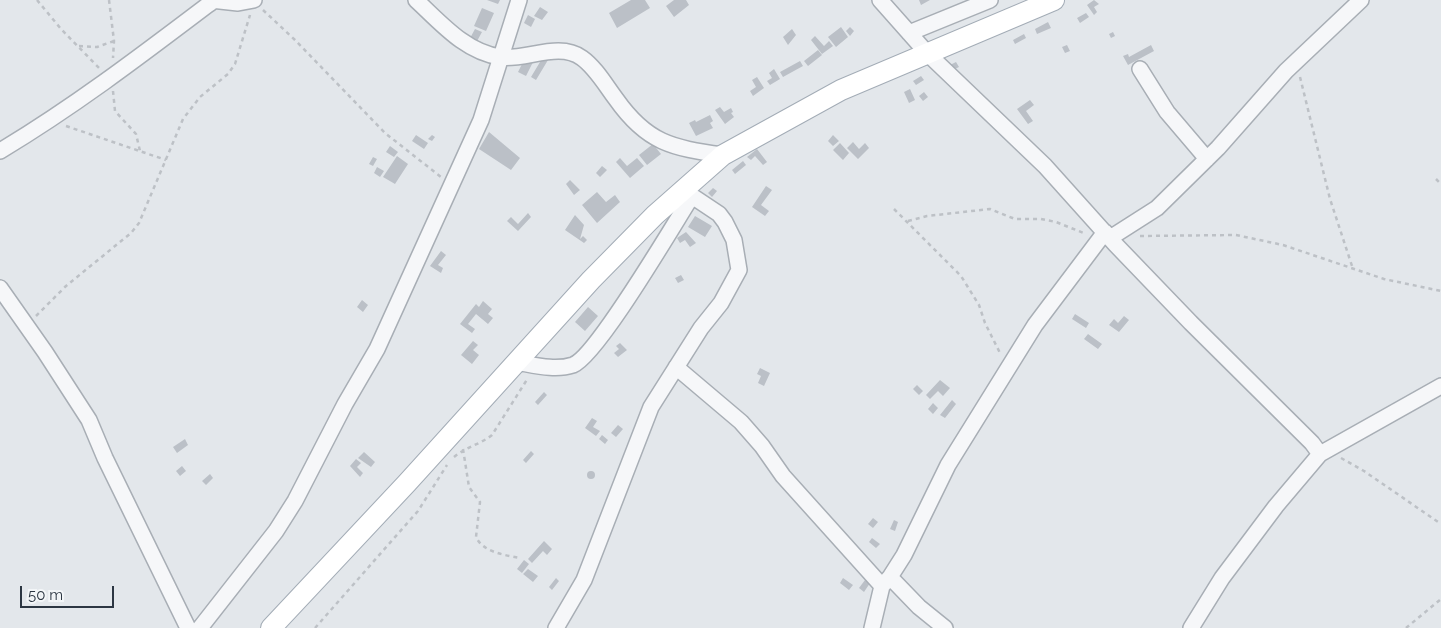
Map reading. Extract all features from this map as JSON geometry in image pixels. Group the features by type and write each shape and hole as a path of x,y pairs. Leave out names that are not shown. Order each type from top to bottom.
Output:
{"main road":[{"path":"271,628 407,483 590,280 687,193 723,156 841,90 1054,0"}],"street":[{"path":"0,151 48,121 212,0 238,3 254,1"},
{"path":"416,0 464,43 501,58 562,52 582,57 593,68 624,110 656,138 681,150 723,156"},
{"path":"200,628 276,531 295,502 398,307 481,120 519,0"},
{"path":"880,0 927,53 1045,166 1107,236 1191,323 1323,452"},
{"path":"909,33 990,0"},
{"path":"872,628 886,582 904,555 948,465 1034,326 1107,236 1157,208 1207,159 1296,61 1361,0"},
{"path":"1140,69 1167,112 1207,159"},
{"path":"516,362 553,368 574,365 586,356 611,323 687,193 719,214 726,222 734,240 739,270 722,303 676,367 651,407 588,571 556,628"},
{"path":"0,288 89,420 105,458 188,628"},
{"path":"676,367 741,422 762,446 783,476 886,582 946,628"},
{"path":"1191,628 1222,578 1276,506 1323,452 1441,386"}],"path":[{"path":"37,0 61,29 108,77"},
{"path":"108,0 114,41 114,55 108,77 115,111 136,134 140,151"},
{"path":"28,327 46,305 120,243 140,223 183,119 191,106 228,74 235,64 254,1 296,40 385,133 452,186"},
{"path":"79,46 97,47 114,41"},
{"path":"1296,61 1319,159 1353,270"},
{"path":"48,121 166,160"},
{"path":"1436,179 1441,184"},
{"path":"894,208 961,276 979,305 985,323 1008,369"},
{"path":"908,221 927,216 990,210 1015,219 1041,219 1107,236 1236,235 1283,245 1353,270 1411,286 1441,291"},
{"path":"315,628 418,511 442,471 463,450 485,441 492,435 537,366"},
{"path":"463,450 469,487 480,502 476,536 478,541 488,549 520,558"},
{"path":"1323,452 1364,471 1441,524"},
{"path":"1406,628 1441,600"}],"building":[{"path":"487,0 500,0 498,4"},
{"path":"631,0 645,0 650,8 617,28 609,13"},
{"path":"674,0 686,0 689,5 674,17 666,6"},
{"path":"919,0 930,0 921,5"},
{"path":"1094,0 1099,4 1094,7 1097,12 1094,15 1087,5"},
{"path":"540,7 548,12 542,20 534,16"},
{"path":"482,8 494,13 486,31 474,26"},
{"path":"1086,13 1089,17 1080,23 1077,18"},
{"path":"528,15 535,19 531,27 524,23"},
{"path":"1048,22 1051,28 1037,34 1035,29"},
{"path":"841,27 848,37 836,47 828,37"},
{"path":"850,27 854,31 850,36 846,31"},
{"path":"475,29 482,32 476,43 469,40"},
{"path":"792,29 796,35 788,45 783,37"},
{"path":"1113,32 1115,36 1111,38 1109,34"},
{"path":"1024,34 1026,38 1015,44 1013,40"},
{"path":"815,36 824,46 829,41 833,46 822,54 811,40"},
{"path":"1067,45 1070,51 1065,53 1062,47"},
{"path":"1151,45 1154,51 1128,65 1123,56 1128,54 1129,57"},
{"path":"818,50 822,55 808,66 804,61"},
{"path":"543,57 548,60 536,80 531,77"},
{"path":"525,58 533,62 526,76 518,72"},
{"path":"800,61 803,66 783,77 780,72"},
{"path":"956,62 959,67 951,71 948,66"},
{"path":"774,69 780,79 770,85 767,81 772,78 769,73"},
{"path":"921,76 924,80 916,85 913,81"},
{"path":"757,77 764,88 753,96 750,91 756,87 752,80"},
{"path":"910,89 915,100 909,103 904,92"},
{"path":"924,92 928,97 923,101 919,96"},
{"path":"1030,100 1034,105 1026,111 1033,121 1028,124 1017,109"},
{"path":"720,107 724,112 731,108 733,112 731,113 734,117 725,124 715,110"},
{"path":"710,115 713,121 710,123 713,128 696,136 689,123 695,120 696,122"},
{"path":"489,132 520,158 511,170 479,149"},
{"path":"416,135 428,143 424,149 412,141"},
{"path":"432,135 435,137 432,141 428,139"},
{"path":"833,135 839,141 833,146 828,141"},
{"path":"853,142 859,149 865,143 869,148 858,159 847,148"},
{"path":"840,143 849,153 843,160 833,150"},
{"path":"653,144 661,154 647,165 639,155"},
{"path":"390,146 398,152 394,157 386,152"},
{"path":"757,149 767,162 763,165 755,156 751,160 747,157"},
{"path":"397,156 408,164 395,184 383,177"},
{"path":"373,157 377,159 373,166 369,164"},
{"path":"620,158 627,166 637,158 644,166 630,178 616,162"},
{"path":"743,161 746,165 735,174 732,170"},
{"path":"602,166 607,170 600,177 596,173"},
{"path":"377,167 384,171 380,177 374,173"},
{"path":"570,180 580,190 574,195 566,184"},
{"path":"766,186 772,190 761,205 769,211 765,216 752,207"},
{"path":"713,188 717,191 712,197 708,193"},
{"path":"597,192 606,202 615,195 620,202 597,223 582,205"},
{"path":"528,213 531,217 518,231 507,221 511,217 518,224"},
{"path":"575,215 584,225 580,239 583,236 587,240 584,243 565,230"},
{"path":"695,216 712,226 705,237 688,227"},
{"path":"686,232 696,243 690,247 685,240 680,243 677,238"},
{"path":"441,251 446,255 438,265 443,268 441,273 430,266"},
{"path":"681,275 684,280 678,283 675,278"},
{"path":"362,300 368,305 363,312 357,307"},
{"path":"483,301 492,309 488,314 493,318 488,324 476,314 468,324 475,329 472,333 460,324 476,304 479,307"},
{"path":"588,307 598,316 585,331 575,322"},
{"path":"1075,314 1089,323 1086,328 1072,319"},
{"path":"1124,316 1129,320 1119,332 1109,325 1114,319 1118,323"},
{"path":"1088,334 1102,344 1098,349 1084,339"},
{"path":"473,341 478,345 473,350 479,355 472,364 461,355"},
{"path":"620,343 627,350 618,357 614,353 619,349 616,346"},
{"path":"760,368 770,373 764,386 758,383 761,376 757,374"},
{"path":"940,380 950,388 943,396 938,391 930,399 926,395"},
{"path":"917,385 923,391 919,395 913,389"},
{"path":"544,392 547,395 538,405 535,402"},
{"path":"952,400 956,404 945,418 940,415"},
{"path":"933,403 938,408 933,414 928,409"},
{"path":"592,418 597,421 593,427 600,431 596,436 585,428"},
{"path":"618,425 623,429 616,437 611,433"},
{"path":"602,435 608,440 605,444 599,439"},
{"path":"185,439 188,445 177,453 173,447"},
{"path":"531,451 534,454 526,463 523,460"},
{"path":"364,452 375,462 371,467 358,458"},
{"path":"356,459 361,463 357,467 363,473 360,477 350,466"},
{"path":"182,466 186,471 180,476 176,471"},
{"path":"591,471 595,475 591,479 587,475"},
{"path":"210,474 213,478 206,485 202,481"},
{"path":"873,518 878,522 873,528 868,524"},
{"path":"894,520 898,522 895,531 890,529"},
{"path":"872,538 880,544 876,548 869,542"},
{"path":"544,541 552,549 547,555 543,551 532,563 528,559"},
{"path":"524,560 529,564 522,573 517,569"},
{"path":"528,569 538,576 533,582 523,574"},
{"path":"556,578 559,581 552,590 549,587"},
{"path":"843,578 853,585 849,590 840,583"},
{"path":"865,580 870,583 864,592 859,588"}]}
